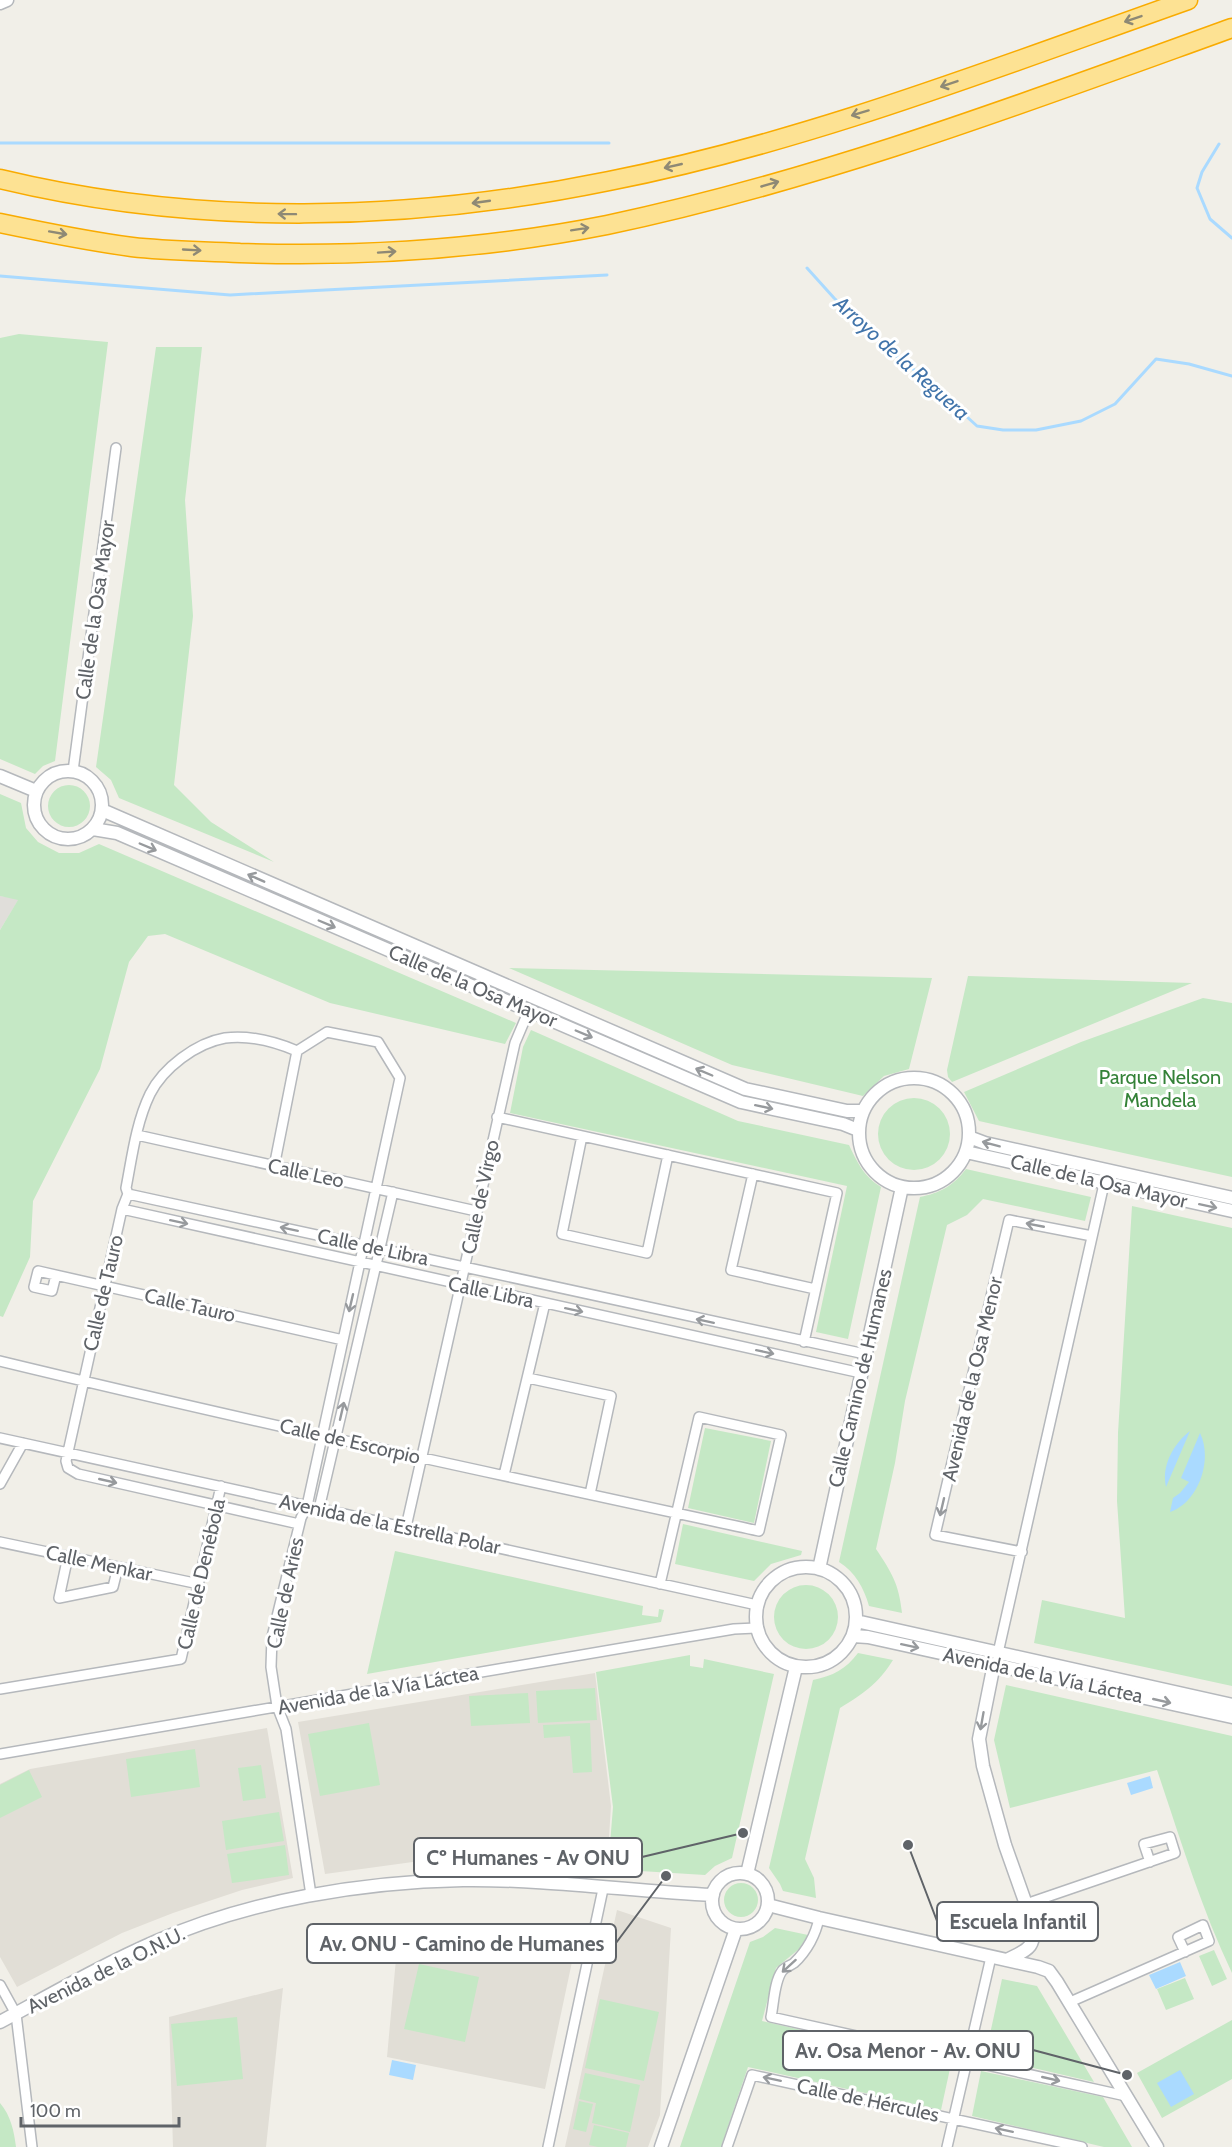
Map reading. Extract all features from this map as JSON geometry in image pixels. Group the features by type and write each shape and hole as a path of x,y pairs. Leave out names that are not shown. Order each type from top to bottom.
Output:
{"highway":[{"path":"0,179 165,207 286,214 399,211 517,197 620,179 794,134 916,96 1188,0"},
{"path":"0,223 133,247 312,255 469,246 534,237 605,225 694,204 868,155 1006,110 1232,28"}],"street":[{"path":"0,3 7,0"},
{"name":"Calle de la Osa Mayor","path":"73,771 116,448"},
{"path":"61,771 73,771 91,780 100,794 102,810 93,829 76,838 63,839 43,828 35,815 33,803 41,783 61,771"},
{"path":"0,776 36,791"},
{"name":"Calle de la Osa Mayor","path":"102,810 745,1089 847,1112 862,1111"},
{"name":"Calle de la Osa Mayor","path":"93,829 117,833 741,1102 843,1124 858,1130"},
{"name":"Calle de Virgo","path":"406,1527 497,1117 515,1043 529,1010"},
{"name":"Calle de Aries","path":"297,1051 327,1032 378,1042 400,1078 307,1506 299,1524 272,1637 271,1667 277,1707 286,1729 310,1895"},
{"path":"137,1135 145,1105 159,1078 187,1052 225,1038 281,1044 297,1051 274,1167"},
{"path":"908,1077 924,1078 938,1083 951,1091 964,1109 969,1137 966,1152 958,1166 947,1178 925,1187 902,1187 889,1183 869,1166 859,1143 858,1130 862,1111 875,1092 892,1081 908,1077"},
{"path":"497,1117 837,1192 804,1342"},
{"name":"Calle Leo","path":"137,1135 476,1211"},
{"name":"Calle de Tauro","path":"67,1452 122,1209 128,1194 126,1188 137,1135"},
{"path":"582,1136 562,1234 647,1253 668,1155"},
{"name":"Calle de la Osa Mayor","path":"969,1137 985,1143 1232,1198"},
{"name":"Calle de la Osa Mayor","path":"966,1152 1232,1211"},
{"path":"753,1174 731,1270 815,1289"},
{"path":"1007,1960 1034,1942 1033,1924 989,1792 979,1739 1104,1184"},
{"name":"Calle Camino de Humanes","path":"819,1569 902,1187"},
{"path":"319,1509 393,1192"},
{"name":"Calle de Libra","path":"128,1194 865,1354"},
{"name":"Calle Libra","path":"122,1209 861,1373"},
{"name":"Avenida de la Osa Menor","path":"1022,1552 935,1535 1009,1220 1092,1236"},
{"name":"Calle Tauro","path":"56,1275 52,1291 34,1287 38,1271 56,1275 105,1286 342,1340"},
{"path":"504,1475 545,1304"},
{"name":"Calle de Escorpio","path":"0,1361 422,1458 504,1475 590,1494 678,1514 759,1532 781,1435 699,1417 678,1514 660,1584"},
{"name":"Calle de Escorpio","path":"0,1366 22,1366"},
{"path":"528,1378 611,1396 590,1494"},
{"name":"Avenida de la Estrella Polar","path":"0,1438 757,1605"},
{"path":"0,1484 23,1443"},
{"path":"67,1452 66,1461 74,1473 299,1524"},
{"name":"Calle de Denébola","path":"0,1689 181,1659 222,1486"},
{"name":"Calle Menkar","path":"0,1542 199,1584"},
{"path":"68,1556 59,1598 113,1587 118,1567"},
{"path":"803,1568 819,1569 839,1580 847,1588 852,1599 856,1621 853,1636 844,1650 830,1661 814,1667 796,1667 783,1662 762,1642 756,1628 757,1605 763,1591 774,1579 787,1571 803,1568"},
{"name":"Avenida de la Vía Láctea","path":"856,1621 996,1659 1232,1717"},
{"name":"Avenida de la Vía Láctea","path":"0,1754 734,1629 756,1628"},
{"name":"Avenida de la Vía Láctea","path":"853,1636 996,1659 1232,1705"},
{"path":"747,1874 796,1667"},
{"path":"1026,1904 1150,1862"},
{"path":"747,1874 756,1878 763,1886 768,1894 768,1905 760,1921 753,1926 736,1929 729,1927 717,1917 712,1903 713,1896 716,1887 729,1875 747,1874"},
{"name":"Avenida de la O.N.U.","path":"0,2022 174,1934 242,1912 310,1895 387,1885 463,1880 713,1896"},
{"path":"548,2147 603,1888"},
{"path":"768,1905 1049,1971 1157,2147"},
{"path":"819,1918 817,1930 806,1948 794,1963 783,1970 778,1979 771,2017 1126,2096"},
{"path":"661,2147 736,1929"},
{"path":"1070,2002 1185,1952"},
{"name":"Calle de Hércules","path":"947,2147 991,1957"},
{"path":"0,1984 16,2014 32,2147"},
{"name":"Calle de Hércules","path":"727,2147 752,2075 1082,2147"}],"shaded area":[{"path":"0,896 19,899 0,930"},
{"path":"595,1673 611,1806 607,1868 420,1861 325,1874 298,1722"},
{"path":"267,1728 293,1878 242,1890 122,1933 17,1987 0,1957 0,1784 30,1769"},
{"path":"617,1910 671,1928 660,2115 648,2147 565,2147"},
{"path":"576,1943 545,2089 387,2057 396,1959"},
{"path":"283,1988 266,2147 173,2147 169,2017"}],"green space":[{"path":"19,334 108,342 55,761 43,766 35,774 0,759 0,338"},
{"path":"156,347 202,347 185,500 193,616 174,785 211,822 274,862 119,798 111,780 96,767"},
{"path":"69,785 84,791 90,806 84,821 69,827 54,821 48,806 54,791"},
{"path":"0,794 21,803 26,828 38,842 59,853 79,853 99,844 516,1023 505,1044 330,1003 165,934 148,936 129,962 100,1069 33,1201 30,1257 3,1317 0,1316 0,930 18,900 0,896"},
{"path":"509,968 932,978 909,1069 884,1076 863,1096 732,1065"},
{"path":"968,976 1192,983 952,1082 947,1070"},
{"name":"Parque Nelson Mandela","path":"1203,998 1232,1003 1232,1177 979,1121 964,1092 1081,1042"},
{"path":"531,1030 738,1121 849,1145 866,1174 881,1187 848,1339 816,1332 847,1186 510,1113 523,1047"},
{"path":"914,1098 934,1104 944,1114 950,1134 944,1154 934,1164 914,1170 894,1164 884,1154 878,1134 884,1114 894,1104"},
{"path":"966,1169 1091,1197 1085,1221 983,1199 967,1215 947,1225 905,1401 895,1463 876,1549 894,1579 902,1613 869,1606 858,1581 839,1562 920,1197 946,1188"},
{"path":"1132,1206 1232,1228 1232,1686 1034,1643 1042,1600 1125,1618 1117,1501 1118,1433"},
{"path":"705,1428 771,1441 754,1523 688,1508"},
{"path":"683,1524 802,1551 801,1555 771,1564 754,1581 675,1564"},
{"path":"395,1551 643,1606 642,1615 658,1617 659,1609 664,1610 661,1622 367,1674"},
{"path":"806,1585 824,1591 832,1599 838,1617 832,1635 824,1643 806,1649 788,1643 780,1635 774,1617 780,1599 788,1591"},
{"path":"858,1653 893,1660 870,1688 840,1708 805,1859 814,1878 816,1898 783,1891 769,1868 813,1680 838,1671"},
{"path":"690,1655 690,1666 703,1668 704,1659 774,1674 732,1858 715,1866 705,1875 608,1869 613,1807 596,1672"},
{"path":"1006,1685 1232,1736 1232,1973 1201,1898 1157,1770 1010,1808 994,1740"},
{"path":"595,1688 597,1720 538,1723 536,1691"},
{"path":"528,1693 530,1723 471,1726 469,1696"},
{"path":"369,1723 380,1785 320,1796 308,1734"},
{"path":"590,1723 592,1772 573,1773 570,1736 544,1738 543,1725"},
{"path":"195,1749 200,1787 131,1797 126,1759"},
{"path":"261,1765 266,1798 243,1801 238,1768"},
{"path":"29,1770 42,1797 0,1818 0,1785"},
{"path":"279,1812 284,1841 226,1850 222,1821"},
{"path":"285,1845 289,1875 232,1883 227,1854"},
{"path":"741,1883 753,1888 758,1900 753,1912 741,1917 729,1912 724,1900 729,1888"},
{"path":"775,1928 808,1935 799,1949 776,1968 762,2021 951,2064 941,2110 748,2067 721,2147 680,2147 750,1942 763,1937"},
{"path":"1214,1950 1227,1979 1212,1986 1199,1956"},
{"path":"419,1964 479,1977 465,2042 404,2029"},
{"path":"1185,1978 1194,1999 1166,2010 1157,1989"},
{"path":"1002,1979 1037,1986 1094,2082 985,2057"},
{"path":"600,1999 659,2012 644,2081 585,2068"},
{"path":"237,2017 243,2079 177,2086 171,2024"},
{"path":"1232,2020 1232,2079 1162,2118 1137,2073"},
{"path":"981,2071 1103,2097 1132,2147 1104,2147 972,2116"},
{"path":"585,2073 640,2085 630,2132 592,2123 596,2103 579,2099"},
{"path":"579,2101 593,2104 586,2132 573,2129"},
{"path":"0,2103 11,2124 16,2147 0,2147"},
{"path":"594,2125 629,2133 626,2147 589,2145"}],"water":[{"path":"1190,1431 1166,1487 1165,1471 1170,1456 1174,1448"},
{"path":"1200,1433 1205,1455 1201,1478 1189,1499 1170,1512 1173,1498 1189,1482 1181,1478"},
{"path":"1150,1776 1153,1788 1131,1795 1127,1783"},
{"path":"1180,1962 1186,1976 1156,1989 1149,1975"},
{"path":"392,2060 416,2065 413,2080 389,2075"},
{"path":"1180,2070 1194,2094 1171,2107 1157,2083"}],"waterway":[{"path":"0,143 609,143"},
{"path":"1219,144 1202,172 1197,188 1210,219 1232,238"},
{"name":"Arroyo de la Reguera","path":"807,268 834,298 884,346 923,377 977,426 1003,430 1036,430 1081,421 1115,404 1156,359 1189,364 1232,376"},
{"path":"0,276 230,295 607,275"}],"place":[{"name":"Cº Humanes - Av ONU","path":"743,1833"},
{"name":"Escuela Infantil","path":"908,1845"},
{"name":"Av. ONU - Camino de Humanes","path":"666,1876"},
{"name":"Av. Osa Menor - Av. ONU","path":"1127,2075"}]}
